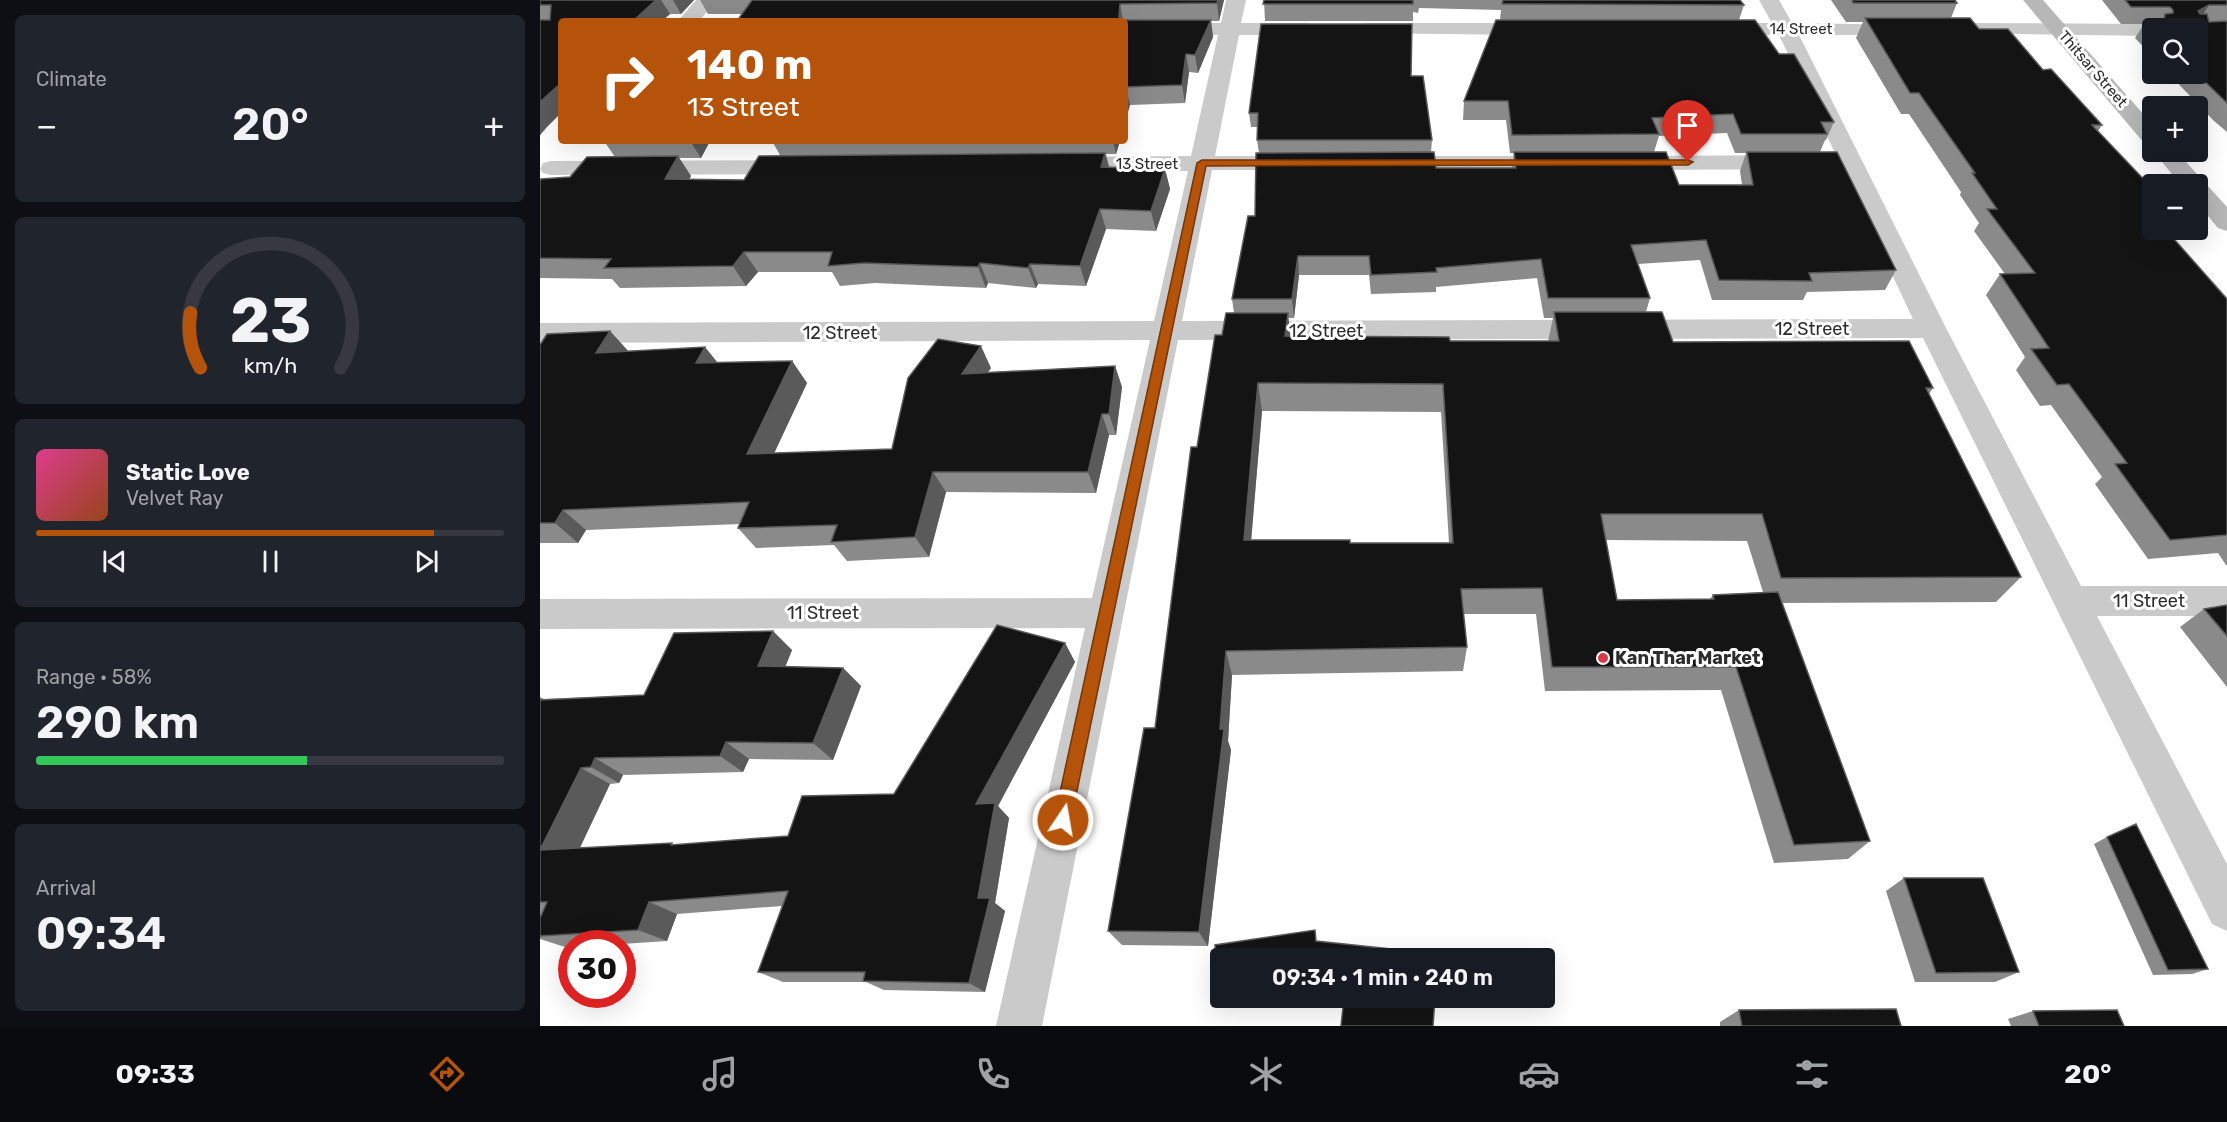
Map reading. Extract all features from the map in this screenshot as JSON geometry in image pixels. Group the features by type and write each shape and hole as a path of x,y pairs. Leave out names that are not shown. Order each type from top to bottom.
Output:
{"street":[{"path":"691,18 707,0"},
{"path":"1769,0 1786,29 1932,328 2227,909"},
{"name":"Thitsar Street","path":"2033,0 2142,126"},
{"path":"1128,29 1233,15 1324,29"},
{"path":"1019,1026 1233,15"},
{"path":"1348,29 1561,29"},
{"name":"14 Street","path":"1691,29 2142,30"},
{"path":"546,174 570,148"},
{"path":"1367,163 1851,162"},
{"path":"2174,162 2184,174"},
{"name":"13 Street","path":"1036,165 1320,163"},
{"path":"546,174 823,166"},
{"path":"2208,201 2227,223"},
{"name":"12 Street","path":"540,333 1932,328"},
{"name":"11 Street","path":"2070,601 2227,602"},
{"name":"11 Street","path":"540,614 1107,613"}],"building":[{"path":"540,0 656,0 636,18 558,18 558,86 540,102 540,20 550,20 551,5 540,5"},
{"path":"752,0 1218,0 1217,3 1120,4 1120,18 739,18"},
{"path":"1264,0 1413,0 1413,4 1263,4"},
{"path":"1503,0 1740,0 1744,5 1502,4"},
{"path":"1852,0 1955,0 1957,3 1853,3"},
{"path":"2125,0 2227,0 2227,5 2209,5 2198,11 2200,14 2207,14 2208,18 2164,18 2165,14 2173,13 2170,7 2131,7"},
{"path":"1865,18 1970,18 1979,29 2008,29 2043,70 2051,69 2102,125 2092,125 2142,178 2142,240 2175,240 2227,299 2227,535 2170,540 2115,464 2127,463 2069,384 2057,385 2031,349 2049,348 2000,274 2035,273 1987,209 1997,209 1972,173 1975,173 1919,93 1910,93"},
{"path":"2208,18 2209,22 2227,21 2227,103 2207,84"},
{"path":"1128,20 1211,20 1195,55 1186,54 1182,85 1128,87"},
{"path":"1496,20 1755,20 1779,54 1794,54 1834,122 1821,122 1827,134 1741,134 1733,114 1652,118 1659,134 1512,135 1508,101 1464,101"},
{"path":"1261,24 1412,24 1411,76 1423,76 1432,140 1257,140 1258,113 1249,113"},
{"path":"1434,152 1436,168 1516,168 1514,152 1666,152 1679,185 1753,185 1747,152 1837,152 1896,270 1809,273 1812,281 1719,280 1706,240 1631,245 1650,298 1548,298 1541,259 1436,268 1437,272 1371,275 1369,256 1298,256 1292,299 1232,299 1248,216 1255,216 1256,153"},
{"path":"1105,153 1101,167 1165,169 1151,211 1100,209 1080,266 1030,264 1028,268 980,263 978,267 864,263 828,266 832,252 744,252 733,266 604,268 611,259 540,258 540,181 541,179 570,177 587,157 678,156 665,179 744,180 759,156"},
{"path":"1554,312 1662,312 1673,342 1909,341 1933,388 1926,388 2021,577 1781,578 1762,514 1601,514 1617,600 1714,599 1713,595 1778,592 1870,841 1794,845 1736,667 1552,667 1542,588 1461,589 1467,647 1226,651 1220,729 1224,729 1199,932 1108,931 1144,728 1155,728 1191,447 1197,447 1215,335 1222,335 1226,313 1288,313 1285,336 1449,337 1450,341 1559,341","holes":["1258,383 1443,384 1453,543 1244,540"]},
{"path":"610,331 596,353 705,347 696,363 792,361 747,454 892,449 908,378 938,339 981,346 962,374 1115,366 1109,414 1102,414 1088,472 933,472 915,537 831,542 837,525 738,528 749,502 563,510 555,523 540,523 540,345 547,334"},
{"path":"2227,605 2227,636 2204,609"},
{"path":"997,625 1065,643 976,804 995,803 978,898 990,898 969,983 863,981 865,972 758,972 788,891 649,902 638,930 558,930 558,935 540,936 540,918 547,902 540,902 540,850 672,843 671,845 788,836 802,796 894,794"},
{"path":"773,631 758,666 843,668 813,743 726,742 720,756 595,758 591,767 581,768 540,850 540,700 644,695 674,633"},
{"path":"2136,824 2208,969 2168,970 2107,837"},
{"path":"1904,878 1983,878 2019,972 1936,973"},
{"path":"1315,930 1316,941 1382,948 1215,948 1215,945"},
{"path":"1343,1008 1434,1008 1433,1026 1341,1026"},
{"path":"1896,1009 1901,1026 1742,1026 1739,1010"},
{"path":"2117,1010 2124,1026 2039,1026 2033,1011"}],"place":[{"name":"Kan Thar Market","path":"1603,658"}],"route":[{"path":"1063,820 1202,163 1688,162"}]}
